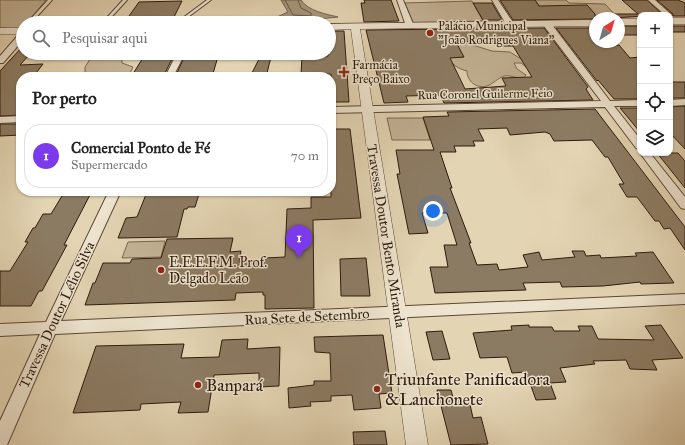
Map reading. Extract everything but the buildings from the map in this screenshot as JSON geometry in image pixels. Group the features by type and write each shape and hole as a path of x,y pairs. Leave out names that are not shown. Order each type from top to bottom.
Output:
{"street":[{"path":"495,0 510,24"},
{"path":"651,0 674,19"},
{"path":"401,2 410,26"},
{"path":"625,22 637,22"},
{"path":"336,27 589,23"},
{"path":"547,24 637,142"},
{"name":"Travessa Doutor Bento Miranda","path":"355,27 417,445"},
{"path":"0,31 16,31"},
{"path":"0,61 16,43"},
{"path":"172,72 178,60"},
{"path":"673,103 685,102"},
{"name":"Rua Coronel Guilerme Feio","path":"336,110 637,103"},
{"path":"0,120 16,119"},
{"path":"647,156 685,205"},
{"name":"Travessa Doutor Lélio Silva","path":"0,440 113,196"},
{"name":"Rua Sete de Setembro","path":"0,330 50,329 685,299"}],"lane":[{"path":"35,16 50,0"},
{"path":"110,16 125,0"},
{"path":"187,16 209,0"}],"shaded area":[{"path":"0,0 46,0 33,16 16,16 16,29 0,28"},
{"path":"535,0 566,0 569,3 605,4 612,12 589,12 589,17 549,18"},
{"path":"472,1 483,21 413,23 405,3"},
{"path":"463,42 492,51 510,52 521,59 534,60 526,67 521,63 514,63 517,69 526,75 523,79 504,76 487,86 479,86 470,81 467,71 455,66 447,56 463,57 457,45"},
{"path":"90,60 122,60 122,63 133,67 130,72 85,72 85,67"},
{"path":"387,118 423,118 430,140 392,140"},
{"path":"165,241 161,257 122,258 128,242"}],"water":[{"path":"281,0 301,0 308,7 334,16 279,16 288,12"}],"place":[{"name":"Palácio Municipal \"João Rodrigues Viana\"","path":"430,33"},
{"name":"Farmácia Preço Baixo","path":"344,72"},
{"name":"Comercial Ponto de Fé","path":"299,258"},
{"name":"E.E.E.F.M. Prof. Delgado Leão","path":"161,270"},
{"name":"Banpará","path":"198,385"},
{"name":"Triunfante Panificadora &Lanchonete","path":"377,389"}]}
